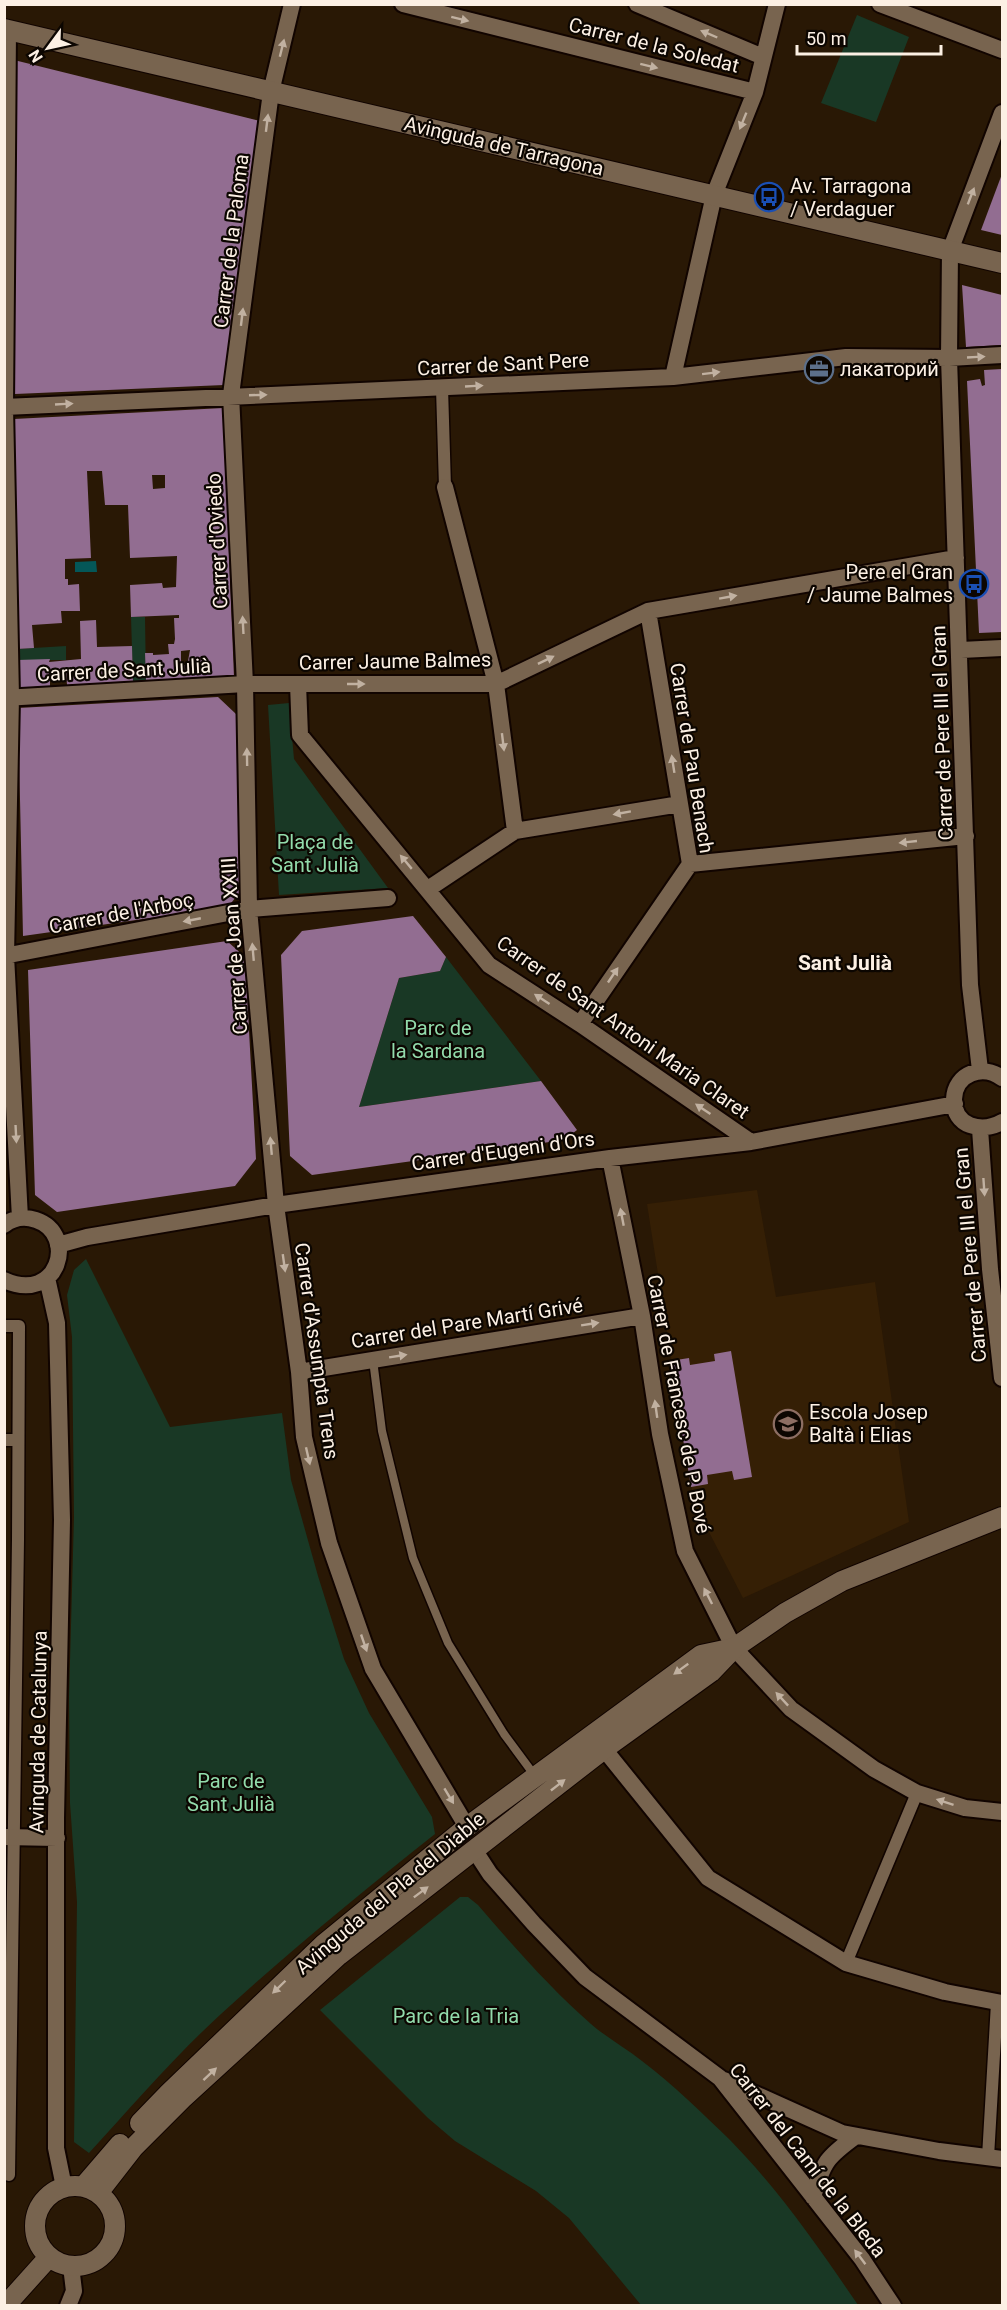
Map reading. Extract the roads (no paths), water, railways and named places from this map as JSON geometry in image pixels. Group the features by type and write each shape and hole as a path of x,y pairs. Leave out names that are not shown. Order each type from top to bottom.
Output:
{"street":[{"name":"Carrer de la Paloma","path":"231,396 271,92 292,4"},
{"name":"Carrer de la Soledat","path":"403,4 755,92"},
{"path":"637,4 763,57"},
{"path":"673,377 714,195 755,92 777,4"},
{"path":"880,4 1002,50"},
{"name":"Avinguda de Tarragona","path":"6,30 1002,263"},
{"path":"4,1280 17,1286 33,1286 47,1278 55,1269 59,1257 55,1236 40,1221 12,1221 5,956 8,698 5,407 6,30"},
{"path":"950,251 1002,113"},
{"name":"Carrer de Pere III el Gran","path":"950,251 949,358 961,650 970,985 980,1070"},
{"name":"Carrer de Sant Pere","path":"5,407 673,377 846,357 949,358 1002,355"},
{"path":"442,388 445,487 496,684 515,831"},
{"name":"Carrer d'Oviedo","path":"231,396 245,684"},
{"name":"Carrer Jaume Balmes","path":"245,684 496,684 648,611 956,558"},
{"name":"Carrer de Pau Benach","path":"580,1024 690,864 648,611"},
{"path":"961,650 1002,648"},
{"name":"Carrer de Sant Julià","path":"8,698 245,684"},
{"name":"Carrer de Joan XXIII","path":"245,684 249,909 276,1205"},
{"name":"Carrer de Sant Antoni Maria Claret","path":"298,684 300,735 489,964 751,1142"},
{"path":"428,889 515,831 680,804"},
{"path":"690,864 966,836"},
{"name":"Carrer de l'Arboç","path":"5,956 249,909 388,898"},
{"path":"1002,1078 992,1071 980,1070 969,1074 956,1089 955,1104 957,1113 968,1125 980,1129 992,1128 1002,1122"},
{"name":"Carrer d'Eugeni d'Ors","path":"58,1245 87,1237 276,1205 610,1158 751,1142 955,1104"},
{"name":"Carrer de Pere III el Gran","path":"980,1129 996,1268 1002,1378"},
{"name":"Carrer de Francesc de P. Bové","path":"610,1158 642,1316 660,1434 685,1551 734,1648 791,1709 874,1769 917,1793 965,1808 1002,1812"},
{"name":"Carrer d'Assumpta Trens","path":"276,1205 299,1372 304,1437 329,1543 373,1669 467,1827"},
{"name":"Avinguda de Catalunya","path":"47,1278 57,1323 62,1520 57,1838 56,2148 82,2189"},
{"name":"Carrer del Pare Martí Grivé","path":"299,1372 642,1316"},
{"path":"4,1326 19,1326 18,1540 10,1634 9,2175"},
{"path":"4,1440 18,1440"},
{"name":"Avinguda del Pla del Diable","path":"82,2189 133,2148 339,1955 604,1749 711,1672 734,1648 784,1613 842,1581 1002,1517"},
{"name":"Avinguda del Pla del Diable","path":"82,2189 169,2093 324,1944 467,1827 701,1655 734,1648"},
{"path":"604,1749 708,1878 846,1963 928,1988 1000,2003 995,2158 842,2133 720,2078"},
{"path":"846,1963 917,1793"},
{"path":"9,1837 57,1838"},
{"name":"Carrer del Camí de la Bleda","path":"475,1851 490,1874 526,1916 585,1977 720,2078 862,2259 893,2306"},
{"path":"813,2197 820,2173 833,2152 856,2136"},
{"path":"82,2189 107,2202 113,2214 115,2227 113,2240 106,2252 97,2260 84,2265 71,2266 50,2257 41,2248 36,2236 35,2224 37,2212 53,2192 82,2189"},
{"path":"5,2306 50,2257"},
{"path":"68,2306 74,2291 71,2266"}],"lane":[{"path":"373,1360 382,1431 413,1558 448,1643 504,1734 535,1776"}],"water":[{"path":"96,561 97,572 75,572 75,562"}],"place":[{"name":"Av. Tarragona / Verdaguer","path":"769,197"},
{"name":"лакаторий","path":"819,369"},
{"name":"Pere el Gran / Jaume Balmes","path":"974,584"},
{"name":"Escola Josep Baltà i Elias","path":"788,1424"}],"district":[{"name":"Sant Julià","path":"845,963"}],"park label":[{"name":"Plaça de Sant Julià","path":"315,854"},
{"name":"Parc de la Sardana","path":"438,1040"},
{"name":"Parc de Sant Julià","path":"231,1792"},
{"name":"Parc de la Tria","path":"456,2016"}]}
